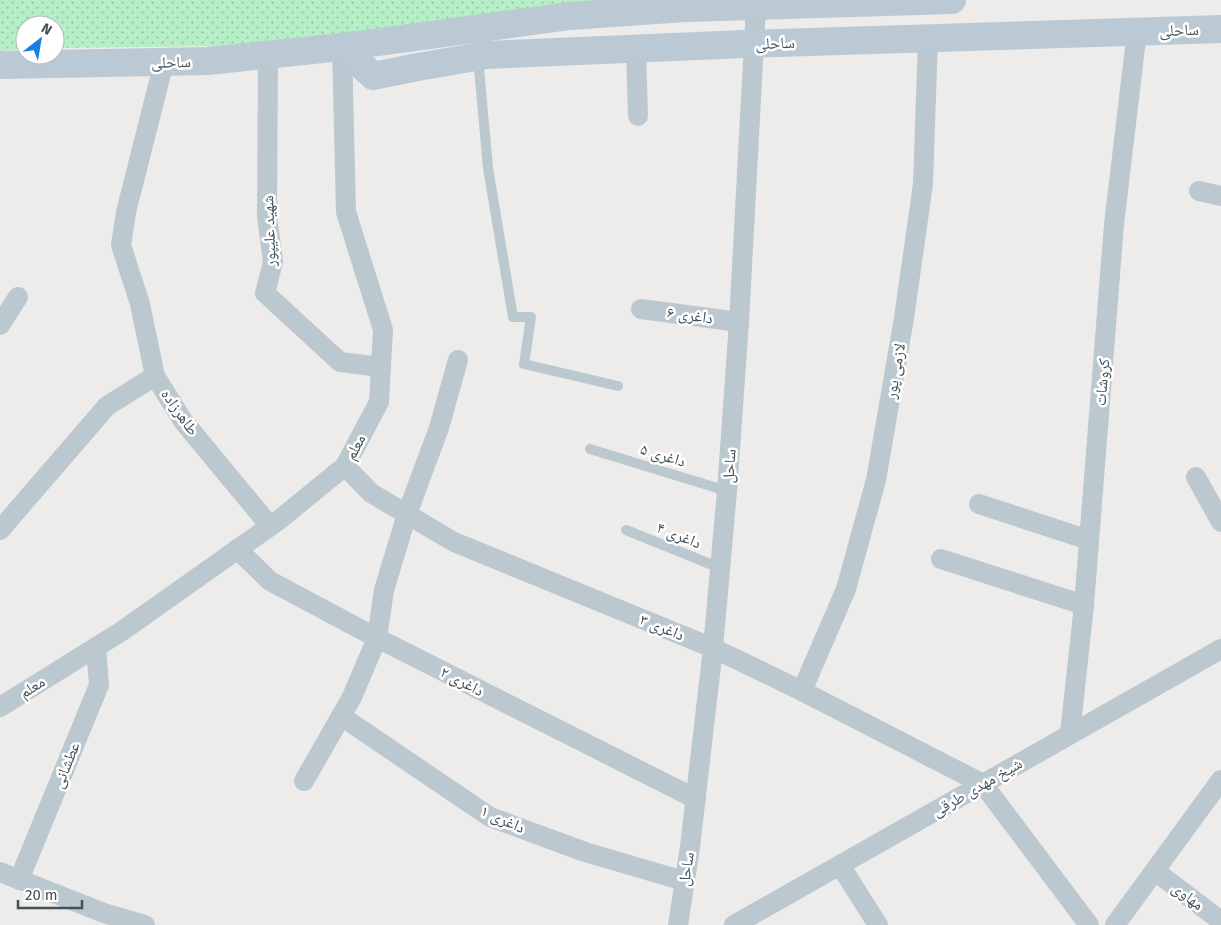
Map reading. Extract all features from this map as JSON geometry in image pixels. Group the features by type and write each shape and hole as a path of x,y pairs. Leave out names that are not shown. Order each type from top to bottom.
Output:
{"main road":[{"name":"ساحلی","path":"0,65 208,61 342,47 570,16 685,8 952,0"},
{"name":"ساحلی","path":"342,47 373,76 487,55 754,43 1221,29"}],"street":[{"name":"ساحل","path":"678,925 696,799 713,648 727,491 739,322 756,6"},
{"name":"کروشات","path":"1070,734 1084,605 1114,224 1137,32"},
{"name":"لازمی پور","path":"802,691 846,589 876,480 904,318 923,184 928,38"},
{"name":"معلم","path":"0,706 122,630 270,526 345,466 379,402 383,330 346,212 342,47"},
{"path":"636,48 638,116"},
{"name":"شهید علیپور","path":"268,55 267,216 273,262 265,293 340,362 381,367"},
{"path":"155,376 140,304 121,245 126,212 164,62"},
{"path":"1199,191 1221,196"},
{"path":"0,325 18,297"},
{"name":"داغری ۶","path":"642,309 739,322"},
{"path":"304,781 352,697 377,638 384,590 407,514 439,428 458,360"},
{"name":"طاهرزاده","path":"0,530 106,406 155,376 183,421 270,526"},
{"name":"داغری ۳","path":"345,466 371,493 454,542 713,648 802,691 983,784"},
{"path":"1196,477 1221,522"},
{"path":"979,504 1089,540"},
{"name":"داغری ۲","path":"237,549 270,581 377,638 696,799"},
{"path":"940,559 1084,605"},
{"name":"عطشانی","path":"19,880 99,685 96,647"},
{"name":"شیخ مهدی طرقی","path":"734,925 1221,649"},
{"name":"داغری ۱","path":"341,716 490,817 585,852 684,881"},
{"path":"1116,925 1221,780"},
{"path":"983,784 1088,925"},
{"path":"840,865 878,925"},
{"name":"مهاوی","path":"1155,871 1221,921"},
{"path":"0,872 104,913 145,925"}],"lane":[{"path":"478,57 488,168 513,317 531,317 524,364 618,386"},
{"name":"داغری ۵","path":"590,449 727,491"},
{"name":"داغری ۴","path":"626,530 720,568"}],"green space":[{"path":"0,0 624,0 338,35 223,46 65,48 65,15 15,15 15,50 0,51"}]}
